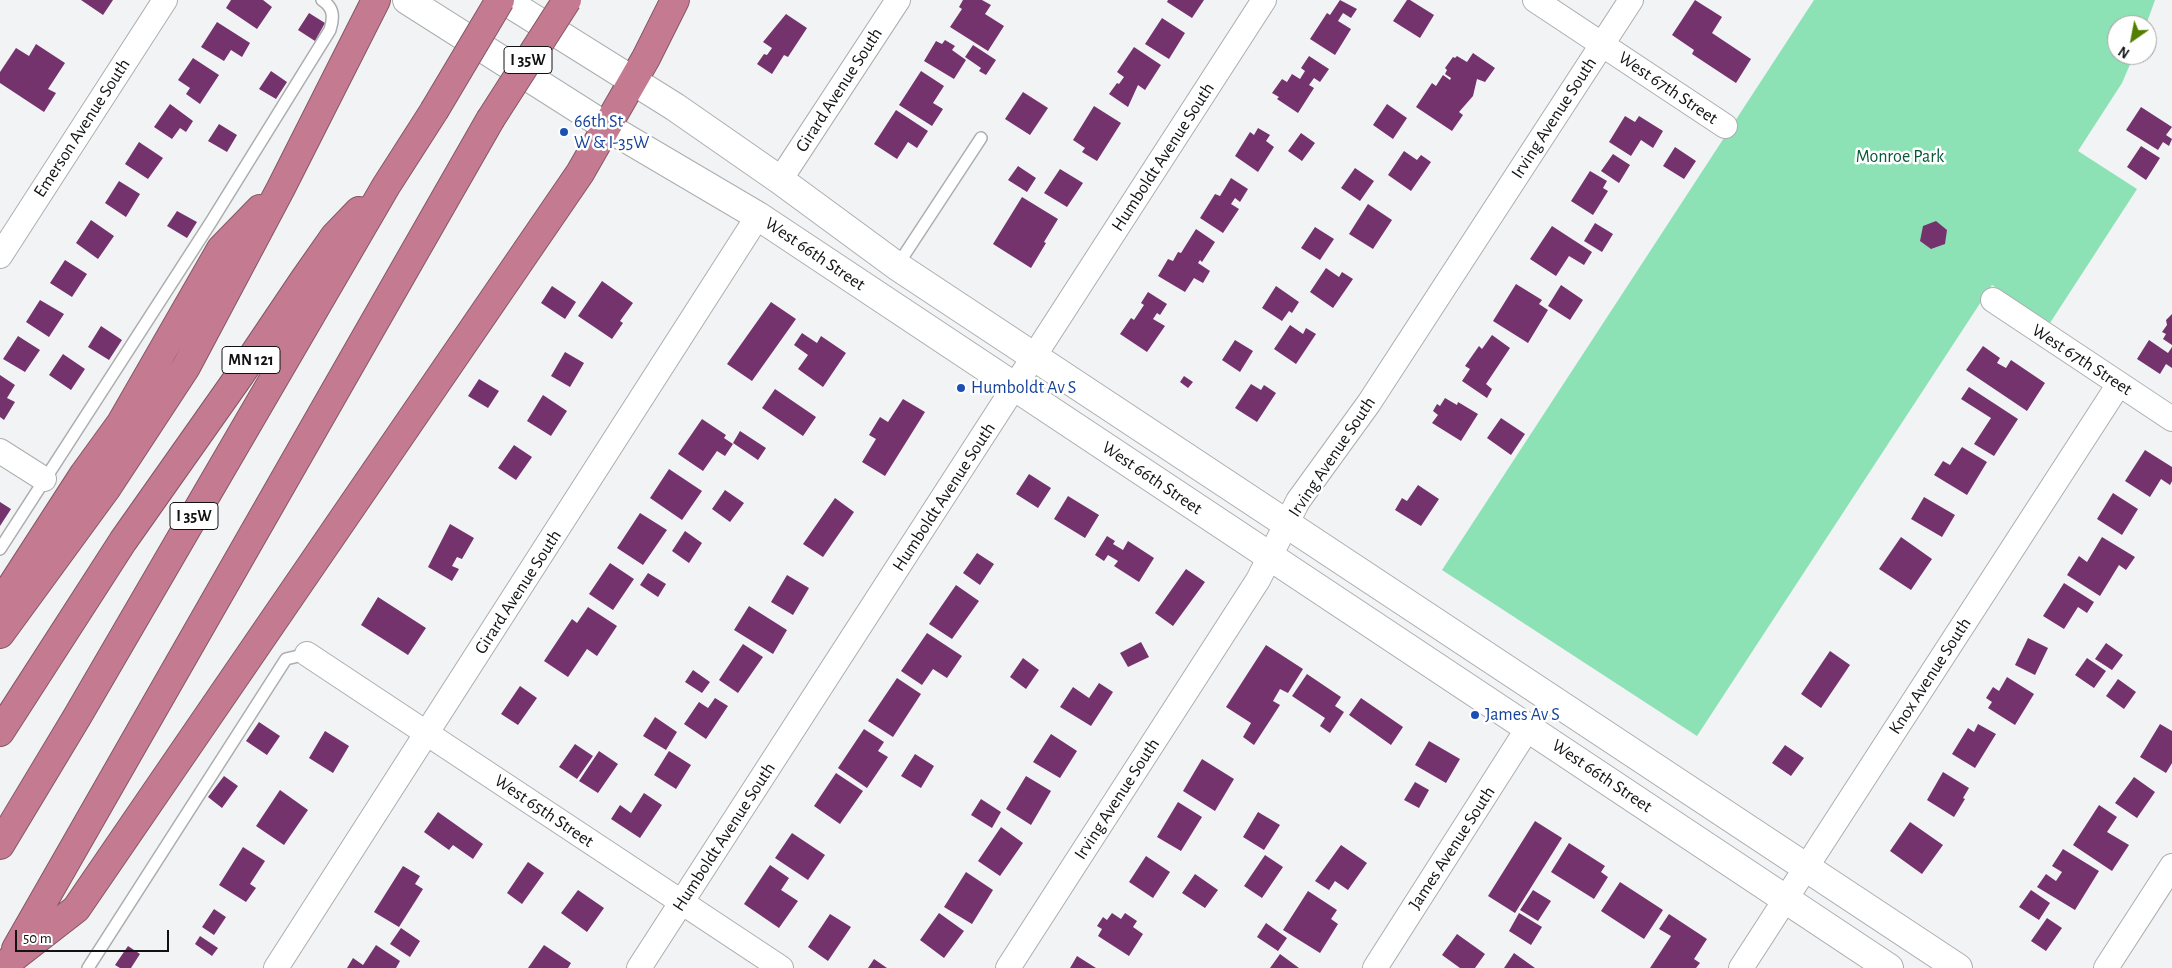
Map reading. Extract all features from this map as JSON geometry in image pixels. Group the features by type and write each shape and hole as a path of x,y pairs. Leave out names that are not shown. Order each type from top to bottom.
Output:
{"highway":[{"path":"0,634 106,489 175,384 281,188 376,0"},
{"name":"I 35W","path":"0,845 77,718 386,186 502,0"},
{"name":"I 35W","path":"7,965 490,120 567,0"},
{"path":"7,965 76,909 472,334 580,173 633,82 675,0"},
{"name":"MN 121","path":"0,732 123,541 240,376 334,237 386,186"},
{"path":"0,604 84,474 121,423 221,249 281,188"}],"main road":[{"name":"West 66th Street","path":"407,0 606,126 758,216 1889,968"},
{"name":"West 66th Street","path":"502,0 675,107 780,180 897,266 1958,968"}],"street":[{"name":"Emerson Avenue South","path":"0,256 165,0"},
{"name":"Girard Avenue South","path":"780,180 898,0"},
{"name":"Humboldt Avenue South","path":"639,968 1264,0"},
{"name":"West 67th Street","path":"1535,0 1725,126"},
{"name":"Irving Avenue South","path":"1008,968 1258,580 1298,501 1369,403 1631,0"},
{"name":"Girard Avenue South","path":"276,968 758,216"},
{"name":"West 67th Street","path":"1992,300 2172,419"},
{"name":"Knox Avenue South","path":"1741,968 2119,384"},
{"path":"0,451 44,479"},
{"name":"West 65th Street","path":"307,654 781,968"},
{"name":"James Avenue South","path":"1375,968 1528,728"},
{"path":"2106,968 2172,866"}],"lane":[{"path":"0,549 206,230 330,30 334,16 329,4 322,0"},
{"path":"897,266 981,138"},
{"path":"88,968 286,659 307,654"}],"green space":[{"name":"Monroe Park","path":"1814,0 2155,0 2150,15 2107,15 2107,65 2130,65 2122,83 2078,151 2137,189 2050,323 1992,285 1697,736 1442,570"}],"building":[{"path":"81,0 113,0 103,15"},
{"path":"231,0 263,0 272,7 257,29 226,8"},
{"path":"963,0 982,0 991,5 985,14 1004,26 988,51 950,27 962,9 959,7"},
{"path":"1168,0 1204,0 1192,18 1167,2"},
{"path":"1340,0 1357,9 1351,18 1343,13 1338,21 1351,29 1335,55 1310,39 1327,13 1330,15"},
{"path":"1407,0 1434,15 1420,38 1393,21"},
{"path":"1695,0 1722,17 1712,33 1751,59 1736,83 1692,54 1694,50 1672,35"},
{"path":"309,13 325,23 315,41 298,30"},
{"path":"786,14 807,28 788,57 784,55 772,74 757,64 764,54 767,55 772,48 763,42"},
{"path":"1162,18 1185,33 1169,59 1145,44"},
{"path":"217,22 250,43 242,57 231,50 224,61 201,47"},
{"path":"945,40 955,46 952,50 966,60 954,79 924,61 936,41 942,44"},
{"path":"36,44 65,63 48,89 56,93 44,112 0,83 0,72 16,48 29,56"},
{"path":"973,45 996,60 986,75 979,71 981,68 965,57"},
{"path":"1134,47 1161,65 1145,90 1138,85 1128,107 1109,94 1124,77 1117,72"},
{"path":"1473,53 1495,68 1485,82 1477,79 1473,96 1459,112 1463,115 1452,131 1416,107 1432,83 1436,86 1443,75 1450,80 1451,78 1445,74 1447,70 1445,68 1453,57 1457,56 1467,62"},
{"path":"1309,56 1329,69 1320,82 1314,78 1309,85 1314,88 1298,113 1277,99 1279,97 1272,93 1282,79 1287,82 1292,74 1300,79 1305,71 1301,68"},
{"path":"193,58 219,75 200,104 186,94 190,88 178,80"},
{"path":"271,71 287,82 276,99 259,89"},
{"path":"921,71 944,86 933,103 943,109 932,126 899,105"},
{"path":"1023,92 1048,108 1030,135 1005,119"},
{"path":"170,104 193,121 186,132 180,128 172,139 154,127"},
{"path":"1387,104 1407,118 1393,139 1373,125"},
{"path":"1094,106 1121,123 1097,161 1082,152 1085,148 1073,140"},
{"path":"2141,107 2172,127 2166,135 2172,139 2169,146 2163,142 2158,150 2126,130"},
{"path":"896,110 928,131 917,148 908,142 897,159 874,144"},
{"path":"1625,116 1635,122 1639,116 1663,131 1653,148 1641,140 1631,156 1609,142"},
{"path":"219,124 237,135 227,152 208,141"},
{"path":"1258,128 1270,135 1266,141 1274,147 1258,172 1235,156 1250,132 1254,135"},
{"path":"1301,133 1315,143 1302,161 1288,151"},
{"path":"139,142 163,158 148,179 125,164"},
{"path":"2141,146 2160,158 2146,180 2127,167"},
{"path":"1675,147 1696,161 1684,179 1663,166"},
{"path":"1404,151 1417,160 1421,155 1431,162 1411,191 1388,175"},
{"path":"1613,154 1630,165 1619,183 1601,171"},
{"path":"1018,166 1036,178 1027,192 1008,180"},
{"path":"1355,168 1374,181 1360,201 1341,188"},
{"path":"1060,169 1083,183 1067,207 1044,193"},
{"path":"1590,171 1607,181 1603,188 1608,191 1593,215 1571,201"},
{"path":"1231,178 1248,189 1240,202 1235,198 1231,204 1239,209 1223,233 1200,218 1215,194 1220,196"},
{"path":"119,181 140,194 126,217 105,203"},
{"path":"1022,197 1058,219 1031,268 993,244"},
{"path":"1368,204 1392,220 1373,249 1349,234"},
{"path":"177,211 197,222 187,238 167,226"},
{"path":"91,220 114,236 98,259 76,243"},
{"path":"1936,221 1947,230 1945,244 1931,249 1920,241 1923,226"},
{"path":"1595,223 1613,234 1602,252 1584,241"},
{"path":"1552,226 1592,252 1584,265 1569,256 1556,276 1530,259"},
{"path":"1315,227 1334,239 1320,260 1301,248"},
{"path":"1196,229 1215,242 1202,262 1200,260 1198,263 1210,271 1203,283 1194,278 1185,292 1158,276 1168,259 1173,261 1178,252 1181,253"},
{"path":"65,260 87,274 72,297 50,283"},
{"path":"1326,268 1339,277 1342,272 1353,279 1333,308 1310,292"},
{"path":"602,281 633,303 620,321 623,323 612,339 578,316"},
{"path":"1516,284 1542,300 1539,304 1548,310 1528,343 1493,321"},
{"path":"1561,285 1583,300 1570,320 1548,306"},
{"path":"552,286 576,302 565,319 541,303"},
{"path":"1276,286 1299,302 1292,313 1289,311 1282,321 1262,308"},
{"path":"1148,292 1167,304 1160,315 1157,313 1153,319 1165,326 1147,352 1120,334 1131,318 1134,320 1144,305 1141,303"},
{"path":"40,300 64,314 49,337 26,322"},
{"path":"771,302 796,319 752,381 727,364"},
{"path":"2172,314 2172,345 2163,339 2166,334 2162,332 2167,325 2166,320"},
{"path":"1290,325 1303,334 1306,328 1316,334 1296,364 1274,349"},
{"path":"101,326 122,340 109,360 88,347"},
{"path":"802,333 817,343 821,336 846,353 823,387 798,369 808,355 794,345"},
{"path":"1492,335 1510,348 1486,384 1492,389 1487,398 1462,381 1470,369 1465,366 1479,346 1482,349"},
{"path":"18,336 40,350 25,372 3,359"},
{"path":"1235,340 1253,351 1240,372 1222,360"},
{"path":"2149,340 2168,353 2172,347 2172,368 2166,364 2160,374 2137,359"},
{"path":"1983,346 2000,358 1997,363 2006,368 2011,360 2045,383 2027,411 1966,370"},
{"path":"565,352 584,363 570,387 551,376"},
{"path":"63,354 85,369 71,390 49,375"},
{"path":"0,375 15,385 7,398 15,402 4,420 0,417"},
{"path":"1184,376 1193,382 1188,388 1180,382"},
{"path":"479,379 499,391 488,408 468,396"},
{"path":"1251,384 1261,390 1264,385 1276,393 1257,422 1235,408"},
{"path":"1969,387 2018,419 1994,456 1974,444 1991,418 1961,399"},
{"path":"775,389 816,417 803,436 762,408"},
{"path":"543,395 567,411 551,436 527,421"},
{"path":"1445,398 1457,405 1458,402 1478,414 1461,441 1432,423 1438,415 1433,411 1437,404 1440,406"},
{"path":"903,399 925,412 885,476 862,462 876,439 869,435 880,417 888,422"},
{"path":"1501,418 1525,434 1511,455 1487,438"},
{"path":"702,419 726,435 724,438 733,444 725,456 717,451 703,471 678,454"},
{"path":"740,431 766,448 758,460 733,443"},
{"path":"514,445 532,457 516,480 498,468"},
{"path":"1962,447 1987,462 1967,495 1934,475 1943,461 1950,465"},
{"path":"2145,450 2172,467 2172,481 2170,485 2161,479 2150,497 2125,481"},
{"path":"669,469 702,491 682,520 650,498"},
{"path":"1029,474 1051,488 1038,508 1016,494"},
{"path":"1418,485 1439,499 1421,526 1395,510 1402,498 1407,501"},
{"path":"725,490 744,503 730,522 712,509"},
{"path":"2113,493 2138,509 2122,535 2097,519"},
{"path":"1068,496 1099,515 1085,538 1054,519"},
{"path":"1924,497 1955,515 1942,537 1911,519"},
{"path":"835,498 854,512 823,557 803,544"},
{"path":"0,502 11,509 0,526"},
{"path":"640,513 667,530 643,565 617,548"},
{"path":"450,524 474,538 462,559 457,557 452,566 459,569 452,581 428,567"},
{"path":"685,531 702,543 689,563 672,551"},
{"path":"1107,536 1115,541 1113,544 1123,550 1128,541 1154,558 1139,582 1114,566 1118,561 1108,555 1104,561 1095,555"},
{"path":"1901,537 1932,559 1911,590 1879,569"},
{"path":"2102,537 2135,557 2126,570 2119,565 2100,596 2067,575 2079,556 2087,562"},
{"path":"977,553 994,564 980,585 963,573"},
{"path":"610,563 634,579 613,610 589,594"},
{"path":"1186,569 1205,582 1173,626 1155,613"},
{"path":"648,573 666,584 658,597 640,585"},
{"path":"787,575 809,588 793,615 771,602"},
{"path":"2064,583 2094,602 2087,613 2078,607 2064,629 2043,616"},
{"path":"956,585 979,601 952,639 929,624"},
{"path":"378,597 426,628 408,655 361,625"},
{"path":"749,606 787,630 773,654 734,630"},
{"path":"588,607 617,626 597,656 587,649 568,677 544,661 572,619 577,623"},
{"path":"927,633 962,656 947,678 933,669 922,685 901,671"},
{"path":"2028,638 2048,648 2035,675 2015,665"},
{"path":"1141,642 1149,657 1128,667 1120,653"},
{"path":"2106,643 2123,655 2112,670 2095,659"},
{"path":"743,644 763,657 738,693 719,680"},
{"path":"1266,645 1303,669 1288,693 1280,689 1273,701 1280,705 1254,745 1243,737 1251,723 1226,707"},
{"path":"1830,651 1850,665 1821,708 1801,694"},
{"path":"1023,658 1039,670 1026,689 1010,677"},
{"path":"2087,658 2106,671 2094,688 2075,675"},
{"path":"693,670 710,682 702,693 685,682"},
{"path":"1307,674 1341,697 1335,706 1344,712 1330,733 1320,726 1325,718 1292,696"},
{"path":"2007,677 2034,694 2015,725 1988,708 1992,702 1986,698 1993,687 1999,691"},
{"path":"897,678 921,694 893,737 868,721"},
{"path":"2118,679 2136,692 2124,709 2106,696"},
{"path":"1099,683 1113,692 1091,726 1060,707 1073,687 1089,698"},
{"path":"520,686 537,698 518,725 501,714"},
{"path":"715,698 728,706 706,739 684,724 699,702 708,708"},
{"path":"1361,698 1403,727 1391,745 1349,715"},
{"path":"655,717 677,732 666,750 643,736"},
{"path":"259,722 280,736 267,755 246,741"},
{"path":"1978,724 1996,734 1975,768 1952,754 1968,728 1974,732"},
{"path":"2160,724 2172,731 2172,763 2166,773 2140,757"},
{"path":"864,729 884,742 878,751 888,757 867,788 838,768"},
{"path":"325,731 349,746 333,773 309,758"},
{"path":"1051,734 1077,751 1060,778 1033,762"},
{"path":"1429,741 1460,759 1446,783 1415,765"},
{"path":"575,744 593,756 577,779 559,767"},
{"path":"1785,745 1804,758 1791,776 1772,763"},
{"path":"599,751 618,764 598,793 579,781"},
{"path":"669,751 691,765 676,789 654,775"},
{"path":"915,754 934,766 921,788 901,776"},
{"path":"1202,759 1234,779 1215,811 1183,791"},
{"path":"1943,772 1969,788 1963,798 1965,799 1954,817 1927,800"},
{"path":"836,773 863,791 840,824 814,806"},
{"path":"224,776 238,786 222,808 208,797"},
{"path":"1026,776 1051,791 1031,825 1006,809"},
{"path":"2134,777 2155,792 2137,818 2115,803"},
{"path":"1415,782 1429,790 1419,808 1404,800"},
{"path":"280,790 308,810 284,845 256,826"},
{"path":"644,793 662,805 640,838 611,819 620,805 631,813"},
{"path":"981,799 1001,812 992,828 971,815"},
{"path":"1178,802 1202,817 1181,851 1157,837"},
{"path":"2099,805 2117,817 2107,832 2129,845 2112,871 2073,845"},
{"path":"438,812 483,844 473,859 453,845 449,850 424,832"},
{"path":"1258,812 1280,825 1264,850 1243,837"},
{"path":"1535,821 1562,838 1515,913 1488,896"},
{"path":"1910,822 1943,845 1922,874 1890,851"},
{"path":"1001,827 1023,843 1000,876 978,861"},
{"path":"792,833 825,855 808,880 775,858"},
{"path":"1569,843 1605,866 1601,872 1608,877 1594,899 1551,872"},
{"path":"1341,845 1367,863 1348,890 1335,881 1329,890 1315,881"},
{"path":"243,847 265,861 250,884 256,888 246,902 219,885"},
{"path":"2063,849 2099,871 2075,910 2037,887 2046,874 2056,881 2062,872 2052,866"},
{"path":"1265,855 1283,867 1262,898 1244,886"},
{"path":"1146,856 1170,872 1153,898 1129,882"},
{"path":"528,862 544,873 522,904 507,893"},
{"path":"770,865 789,878 781,890 798,901 779,928 744,904"},
{"path":"403,866 420,876 415,884 423,889 399,927 374,912"},
{"path":"966,872 993,890 972,924 944,907"},
{"path":"1195,874 1218,890 1205,908 1182,893"},
{"path":"1620,882 1663,910 1644,939 1601,911"},
{"path":"578,890 604,908 587,932 561,913"},
{"path":"1533,890 1551,901 1538,921 1520,910"},
{"path":"2031,890 2050,903 2039,920 2019,907"},
{"path":"1308,891 1337,910 1331,919 1338,924 1320,953 1283,930"},
{"path":"214,909 226,917 214,935 202,927"},
{"path":"939,913 964,931 944,958 920,940"},
{"path":"1112,913 1121,919 1125,913 1137,921 1133,927 1143,934 1129,956 1098,936 1102,929 1097,926 1103,917 1107,920"},
{"path":"1519,913 1542,927 1531,945 1509,931"},
{"path":"830,914 851,927 828,961 808,947"},
{"path":"1669,914 1707,939 1694,959 1700,963 1696,968 1650,968 1671,936 1659,929"},
{"path":"2047,918 2062,928 2046,951 2031,941"},
{"path":"1266,923 1287,938 1278,951 1257,937"},
{"path":"401,928 420,941 410,957 390,944"},
{"path":"1457,934 1485,954 1475,968 1460,968 1442,955"},
{"path":"200,936 218,948 212,956 195,944"},
{"path":"376,945 400,961 396,968 347,968 353,958 363,965"},
{"path":"544,945 571,963 568,968 528,968"},
{"path":"128,946 140,954 131,968 120,968 115,965"},
{"path":"1514,953 1535,968 1504,968"},
{"path":"1280,954 1299,968 1270,968"},
{"path":"1077,956 1096,968 1070,968"},
{"path":"874,959 887,968 868,968"}],"place":[{"name":"66th St W & I-35W","path":"564,132"},
{"name":"Humboldt Av S","path":"961,388"},
{"name":"James Av S","path":"1475,715"}]}
